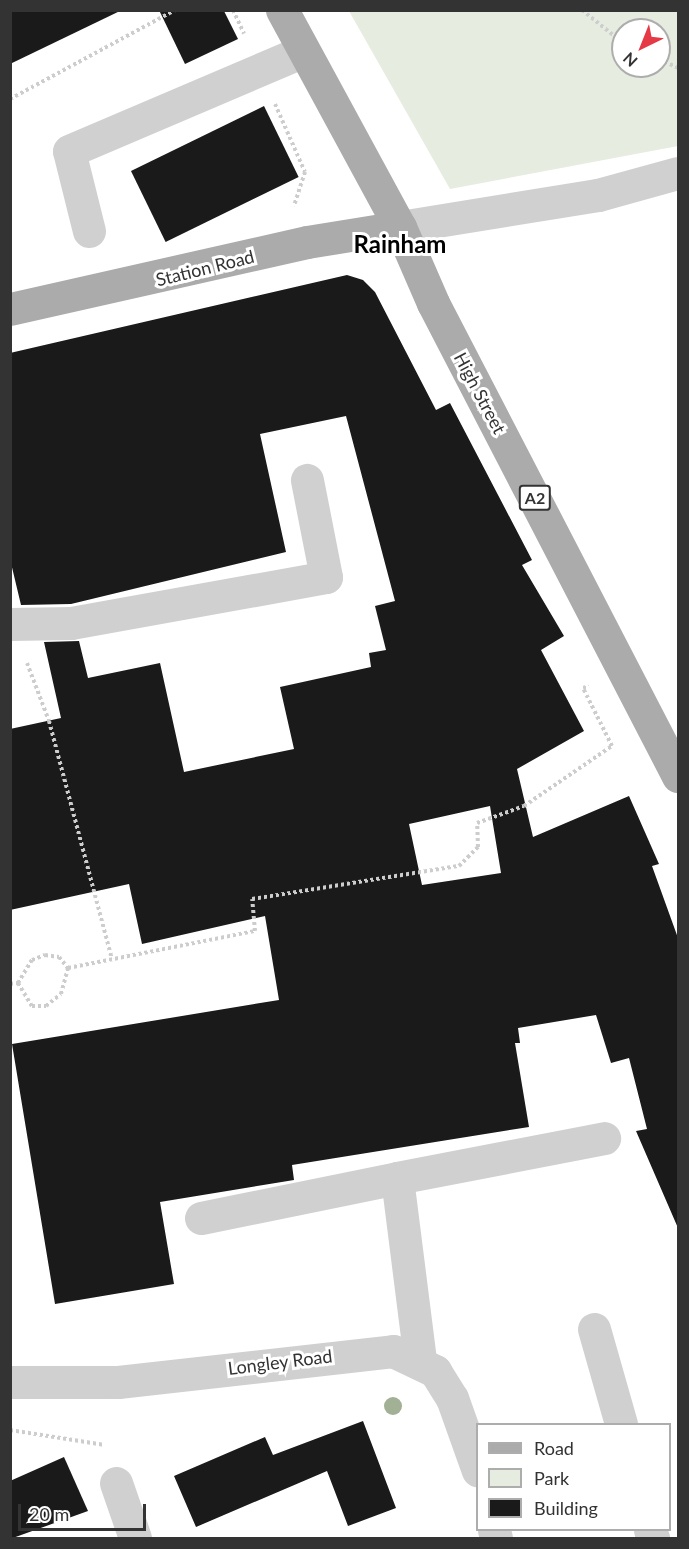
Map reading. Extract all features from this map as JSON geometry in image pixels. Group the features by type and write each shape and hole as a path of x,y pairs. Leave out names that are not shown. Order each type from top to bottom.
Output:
{"main road":[{"name":"High Street","path":"282,10 400,228 441,320 677,769"},
{"name":"Station Road","path":"10,309 307,242 400,228"}],"street":[{"path":"89,231 69,151 304,51"},
{"path":"400,228 598,195 678,173"},
{"path":"11,624 71,623 326,577 307,480"},
{"path":"201,1218 604,1138"},
{"path":"397,1178 420,1360"},
{"path":"594,1329 620,1423"},
{"name":"Longley Road","path":"10,1382 118,1382 360,1352 393,1352 420,1360 435,1371 452,1398 476,1468"},
{"path":"116,1483 135,1539"}],"path":[{"path":"10,99 175,10"},
{"path":"233,10 305,172 291,200 307,242"},
{"path":"582,10 611,33"},
{"path":"11,624 49,721 112,959"},
{"path":"68,968 255,931 252,899 459,866 472,858 478,847 477,823 524,806 612,746 583,688 624,667"},
{"path":"18,983 32,960 45,956 58,957 68,968"},
{"path":"18,983 32,1005 46,1006 62,994 68,968"},
{"path":"10,984 18,983"},
{"path":"10,1430 104,1444 116,1483"}],"green space":[{"path":"349,11 678,11 678,146 450,189"}],"building":[{"path":"10,10 122,10 10,64"},
{"path":"159,10 224,11 238,39 185,64"},
{"path":"264,106 299,177 166,242 131,171"},
{"path":"347,275 363,280 375,292 436,410 450,403 532,560 522,565 564,636 541,650 584,731 517,769 533,837 629,796 659,864 652,866 678,938 678,1228 636,1131 647,1129 629,1058 611,1063 596,1015 518,1028 520,1043 515,1043 529,1127 292,1165 294,1180 160,1202 174,1284 55,1304 12,1044 279,1000 265,916 142,944 129,884 10,910 10,729 61,718 44,642 79,641 88,678 160,663 184,772 294,749 280,687 371,667 369,653 386,650 375,606 395,601 346,416 260,434 286,552 71,604 21,605 10,559 10,353","holes":["490,806 501,873 422,885 409,824"]},
{"path":"363,1421 396,1508 348,1526 327,1471 196,1527 174,1476 265,1437 273,1455"},
{"path":"64,1457 88,1511 10,1539 10,1481"}],"district":[{"name":"Rainham","path":"400,244"}]}
